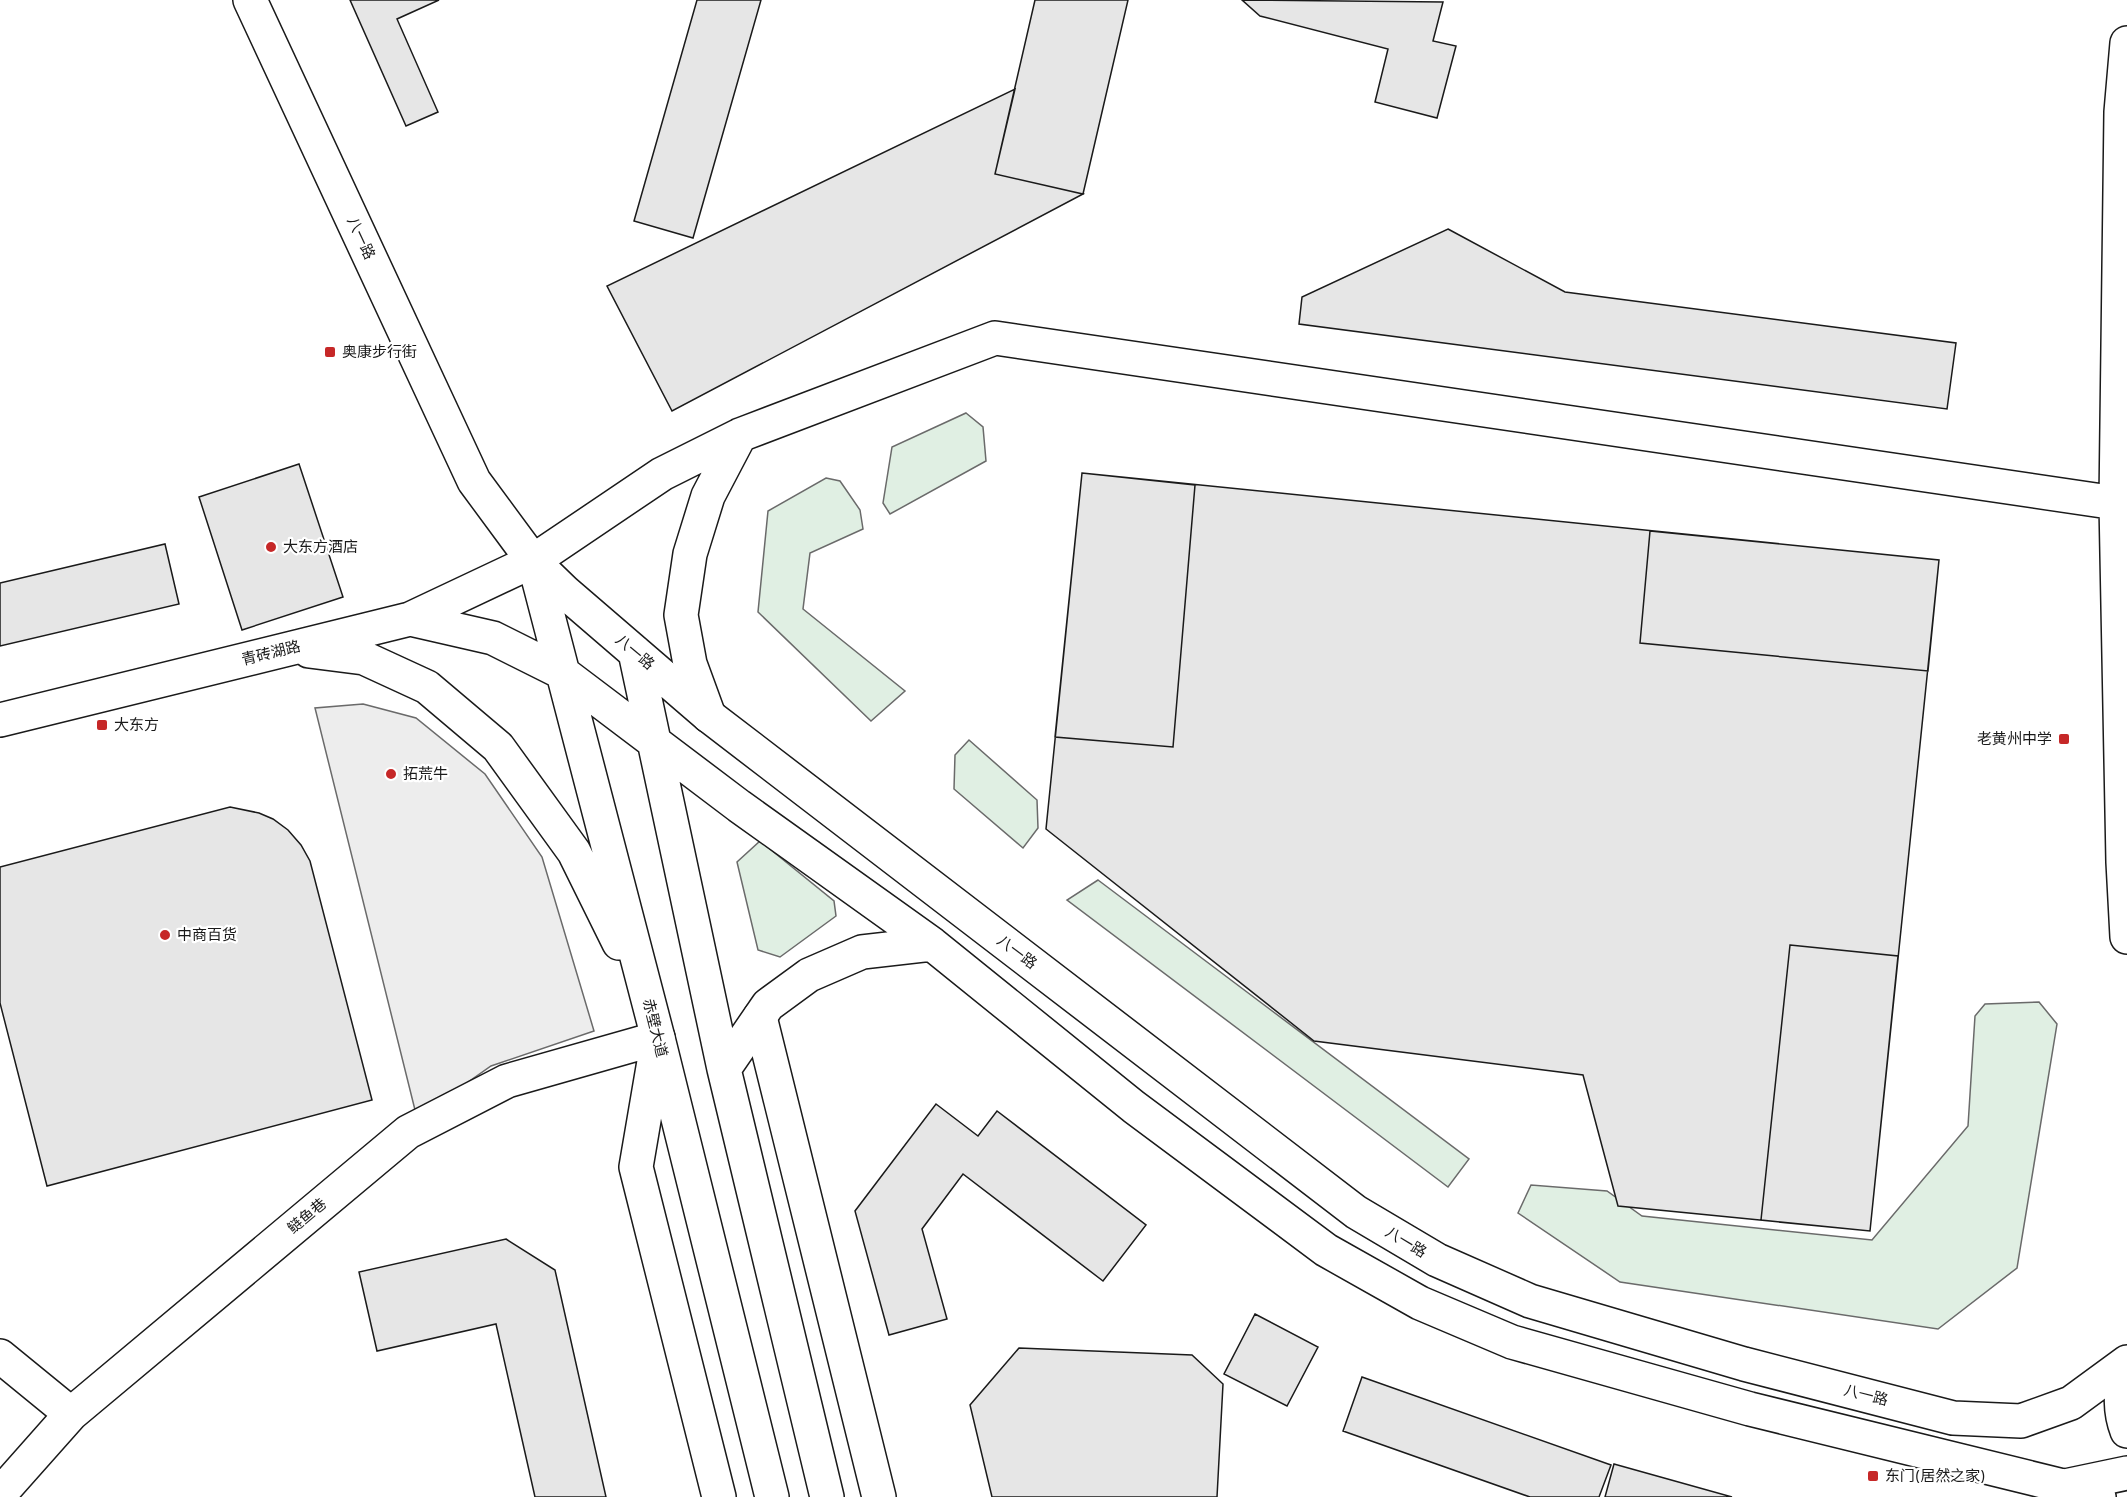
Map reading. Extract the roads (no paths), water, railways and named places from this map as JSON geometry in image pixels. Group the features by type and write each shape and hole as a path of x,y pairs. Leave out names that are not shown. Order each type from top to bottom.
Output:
{"main road":[{"name":"八一路","path":"250,0 474,482 533,561 565,592 709,716 1356,1212 1437,1260 1530,1301 1744,1364 1953,1418 2021,1420 2071,1403 2127,1362"},
{"path":"2127,43 2121,112 2123,363 2116,503 2123,862 2127,937"},
{"name":"青砖湖路","path":"0,720 410,619 533,561 662,474 740,435 995,338 2116,503"},
{"path":"709,716 690,664 681,615 690,554 708,496 740,435"},
{"name":"赤壁大道","path":"533,561 658,1038 772,1497"},
{"path":"410,619 493,638 563,672 739,806 932,944 1134,1107 1316,1242 1420,1303 1512,1342 1750,1409 2063,1486 2098,1497"},
{"path":"292,648 364,658 427,687 498,747 574,852 649,1003"},
{"path":"635,652 724,1069 827,1497"},
{"path":"724,1069 768,1005 809,975 862,952 932,944"},
{"path":"760,1017 879,1497"},
{"path":"658,1038 636,1167 719,1497"},
{"name":"鲢鱼巷","path":"0,1494 71,1414 408,1132 507,1081 658,1038"},
{"path":"0,1356 71,1414"},
{"path":"2127,1373 2124,1379 2121,1404 2127,1431"},
{"path":"2063,1486 2127,1473"}],"place":[{"name":"奥康步行街","path":"330,352"},
{"name":"大东方酒店","path":"271,547"},
{"name":"大东方","path":"102,725"},
{"name":"老黄州中学","path":"2064,739"},
{"name":"拓荒牛","path":"391,774"},
{"name":"中商百货","path":"165,935"},
{"name":"东门(居然之家)","path":"1873,1476"}]}
